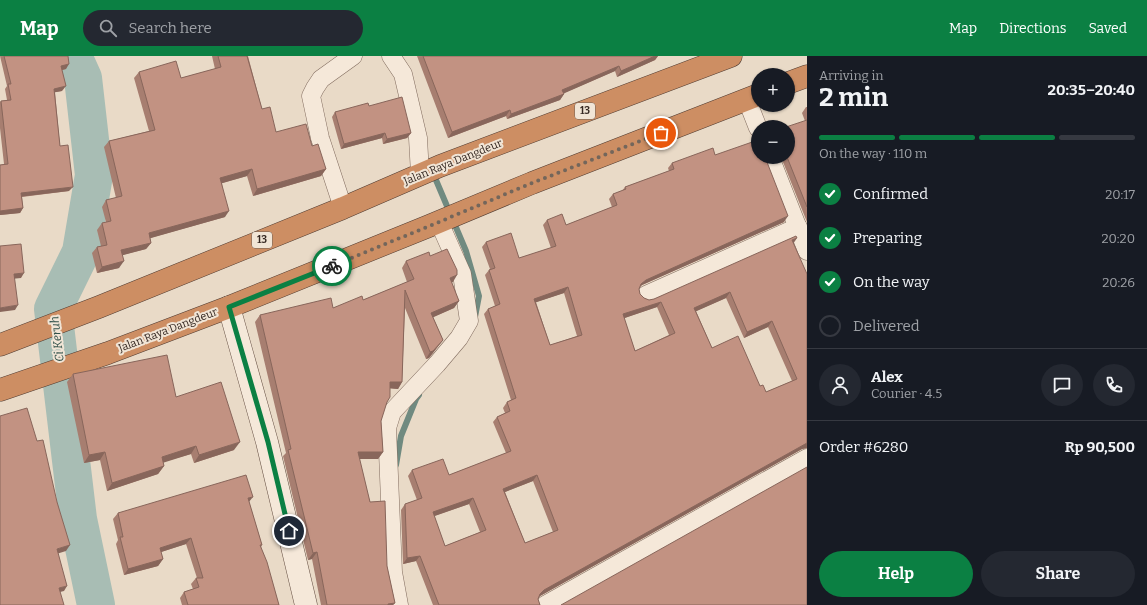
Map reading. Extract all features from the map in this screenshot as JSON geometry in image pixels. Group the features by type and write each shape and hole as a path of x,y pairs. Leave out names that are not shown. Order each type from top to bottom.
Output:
{"highway":[{"name":"Jalan Raya Dangdeur","path":"1,345 343,208 429,171 730,56"},
{"path":"795,80 807,76"},
{"name":"Jalan Raya Dangdeur","path":"6,388 108,353 229,307 540,180 751,97"}],"main road":[{"path":"229,307 268,442 306,605"}],"street":[{"path":"343,208 320,138 311,96 321,79 353,56"},
{"path":"391,56 403,74 418,138 429,171"},
{"path":"773,164 807,251"},
{"path":"399,605 393,572 387,428 392,412 446,354 459,338 469,321 462,274 449,218"},
{"path":"646,295 798,227"},
{"path":"545,605 807,458"}],"building":[{"path":"4,56 68,56 69,64 61,66 66,86 54,89 60,146 68,145 73,187 21,193 23,208 0,211 0,165 8,164 1,101 11,100 8,84 11,84"},
{"path":"218,56 247,56 262,109 270,107 276,132 306,124 312,146 318,144 326,169 257,189 252,169 220,178 229,211 149,233 151,243 121,250 124,261 102,267 97,247 107,245 102,223 111,221 106,200 122,196 109,141 155,130 139,72 176,61 181,78 221,67"},
{"path":"423,56 655,56 621,71 619,66 562,90 564,94 511,114 510,110 452,132"},
{"path":"402,97 411,133 387,139 385,133 344,144 335,112 368,103 369,106"},
{"path":"807,120 807,207 790,164 795,164 795,124"},
{"path":"751,142 751,164 768,164 788,216 646,280 641,284 639,289 640,294 649,300 654,299 796,236 797,238 792,240 807,274 807,443 544,590 538,599 540,605 439,605 420,556 407,558 405,504 422,498 412,470 443,459 449,475 511,451 497,417 510,411 507,402 516,398 488,309 500,304 489,270 495,268 486,242 511,233 519,258 556,246 547,220 562,214 566,225 617,205 613,194 626,189 625,187 674,169 672,163 713,148 715,155","holes":["568,287 582,335 550,345 534,299","730,292 747,332 772,321 797,379 766,392 763,385 760,386 738,336 712,348 694,308","661,302 675,333 635,351 623,314","537,475 558,530 525,543 503,489","473,498 486,530 445,546 433,512"]},
{"path":"21,244 24,273 14,274 18,305 0,308 0,246"},
{"path":"447,249 457,270 457,275 450,278 459,301 431,313 443,340 433,351 430,352 405,290 402,382 390,382 390,397 381,421 383,452 358,452 370,502 385,501 387,566 395,603 388,605 327,605 317,552 313,553 288,450 291,449 260,315 331,298 333,308 362,296 363,300 414,279 406,261 429,252 430,256"},
{"path":"167,355 176,397 221,382 240,442 199,455 196,446 162,457 164,466 112,483 105,452 89,455 73,374"},
{"path":"27,408 37,441 43,440 57,502 70,545 57,549 67,586 59,588 64,605 0,605 0,416"},
{"path":"807,467 807,605 561,605"},
{"path":"246,475 253,497 248,498 262,545 260,545 267,562 279,605 188,605 184,592 199,587 196,578 203,578 191,538 160,548 163,559 128,569 120,537 123,537 118,513"}],"waterway":[{"name":"Ci Keruh","path":"73,56 83,78 94,175 81,252 53,309 78,519 96,605"},
{"path":"433,173 466,251 479,296 475,317"},
{"path":"396,465 401,436 419,395"}],"way so far":[{"path":"332,266 532,183 661,133"}],"route":[{"path":"289,531 268,442 229,307 332,266"}]}
